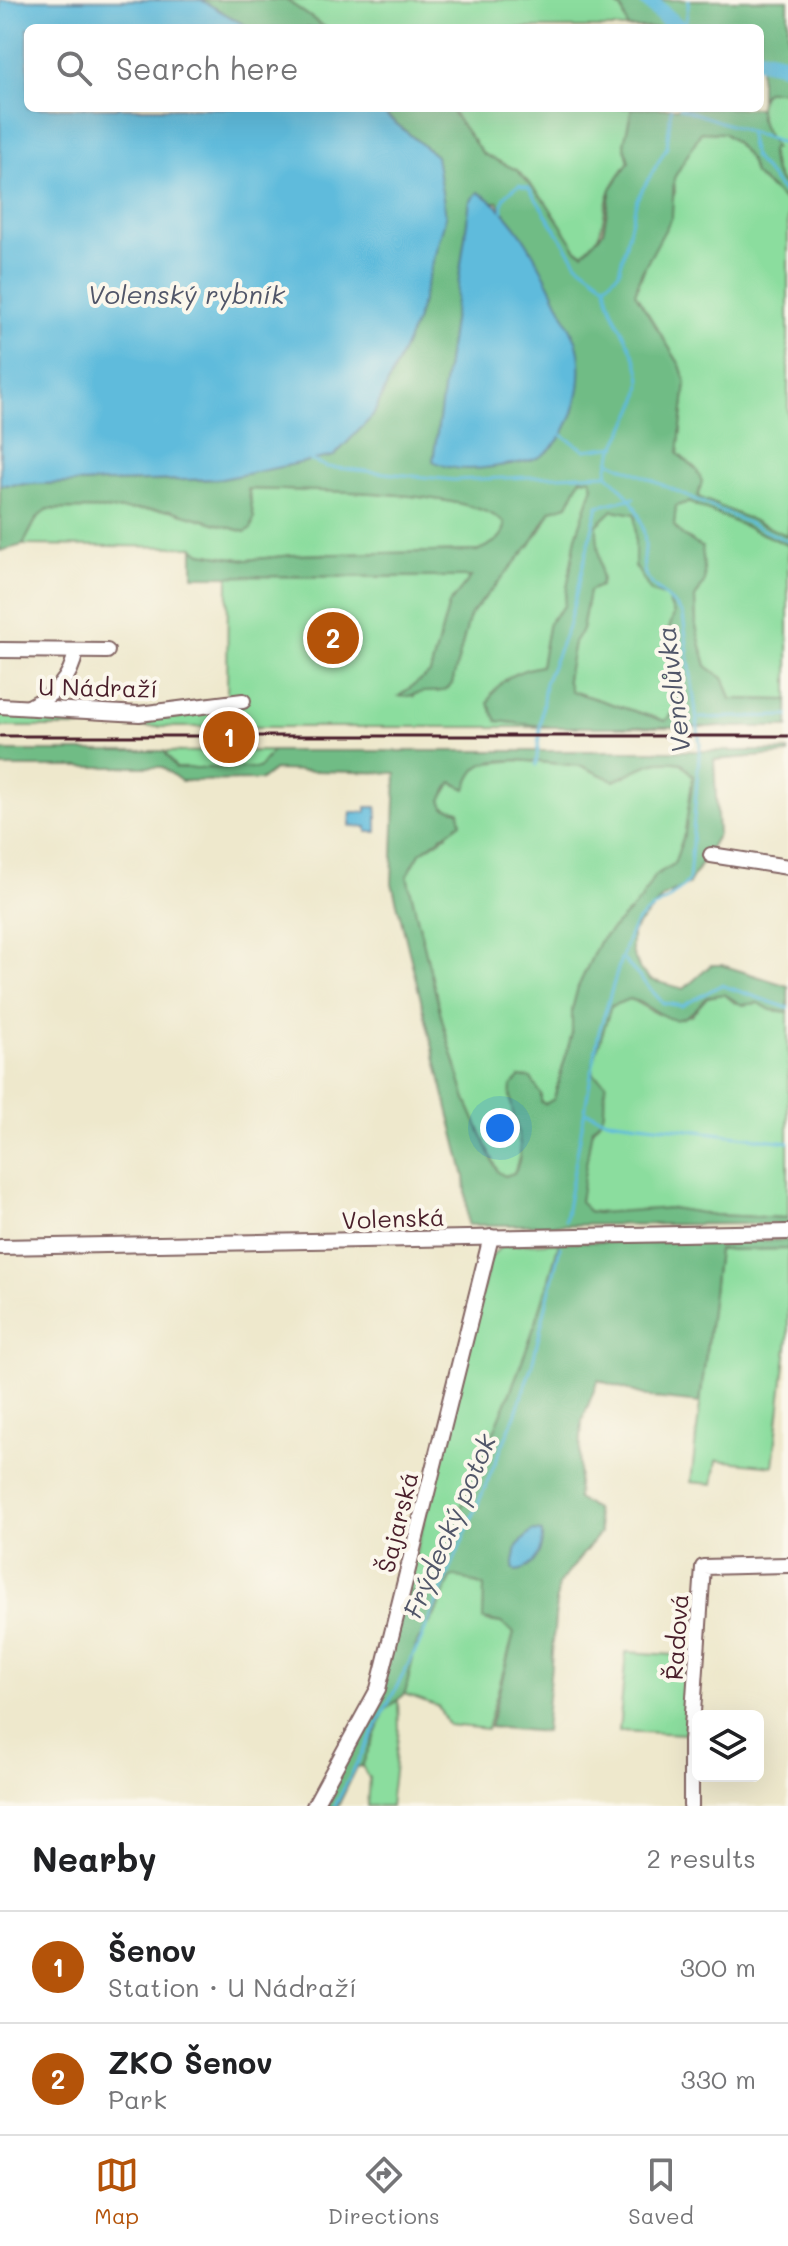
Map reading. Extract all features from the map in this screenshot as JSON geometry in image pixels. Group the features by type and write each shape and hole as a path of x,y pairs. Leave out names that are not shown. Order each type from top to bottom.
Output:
{"street":[{"name":"U Nádraží","path":"0,650 107,651"},
{"path":"29,707 47,698 69,678 76,651"},
{"name":"U Nádraží","path":"0,706 139,714 243,701"},
{"path":"711,855 788,867"},
{"name":"Volenská","path":"0,1247 788,1232"},
{"name":"Šajarská","path":"314,1806 378,1689 491,1237"},
{"name":"Řadová","path":"691,1806 691,1741 703,1567 788,1565"}],"green space":[{"path":"201,0 286,0 320,24 243,24"},
{"path":"286,0 609,0 622,9 627,24 320,24"},
{"path":"609,0 788,0 788,91 764,93 764,24 627,24 622,9"},
{"path":"766,91 788,91 788,190 775,172 759,113 764,112"},
{"path":"382,112 452,112 483,154 517,170 546,202 577,250 583,253 603,232 611,189 629,162 624,144 631,112 759,112 759,119 775,149 771,149 775,172 788,190 788,204 754,174 749,159 724,133 701,132 674,178 672,217 641,274 635,293 680,365 686,383 678,454 696,469 702,481 698,497 788,536 788,545 689,502 676,506 674,526 684,537 702,547 705,581 695,598 696,626 706,666 724,679 731,699 788,700 788,727 552,727 497,721 488,703 497,688 516,673 541,666 549,622 564,606 576,537 593,486 591,479 581,478 568,505 551,510 530,545 470,615 452,684 440,692 399,696 430,673 449,604 471,577 193,576 193,547 201,553 247,560 292,555 477,551 496,541 504,529 505,523 485,511 422,497 248,489 254,518 251,529 245,532 170,510 48,509 37,518 23,545 0,551 0,485 222,479 436,156","holes":["470,201 498,202 553,293 462,267","613,510 635,514 635,566 651,592 667,597 674,614 665,641 675,671 678,693 672,713 665,721 571,691 567,679 574,642 582,630 589,591 600,586 597,525"]},
{"path":"452,112 631,112 624,144 629,161 611,189 600,232 583,253 577,250 546,202 517,170 483,154"},
{"path":"701,132 724,133 750,159 754,174 788,204 788,536 698,497 696,469 678,454 686,383 680,365 635,293 675,192 674,178"},
{"path":"581,478 591,479 593,486 576,537 564,607 549,622 541,666 514,675 492,693 497,721 552,727 0,727 0,710 109,717 227,698 228,576 472,577 449,604 430,673 413,697 459,647 470,615 541,530 551,510 568,505"},
{"path":"248,489 422,497 485,511 505,523 503,534 496,541 477,551 293,555 247,560 201,553 193,547 23,545 37,518 47,509 170,510 245,532 251,499"},
{"path":"688,502 788,545 788,700 731,699 724,679 706,666 696,626 695,598 705,581 693,541 684,537 674,526 676,506"},
{"path":"613,510 636,514 635,566 667,597 674,615 665,641 675,671 678,693 672,713 665,721 571,691 567,679 574,641 582,630 589,591 602,581 596,548 597,525"},
{"path":"0,751 164,751 176,768 259,768 272,751 788,751 788,754 714,760 718,834 689,884 663,897 632,932 632,952 640,970 651,980 684,989 711,965 722,965 788,986 788,1012 771,1010 759,1003 742,1005 724,994 707,997 695,1010 677,1019 630,999 611,1006 592,1066 594,1075 606,1083 604,1108 602,1118 592,1129 580,1201 588,1211 597,1213 671,1208 714,1215 788,1218 788,1224 468,1225 465,1177 392,883 396,773 274,770 261,780 181,781 162,767 0,767","holes":["517,760 582,766 614,781 654,763 682,763 693,776 685,832 674,864 654,876 641,900 599,942 578,987 572,1010 572,1033 554,1099 545,1104 541,1102 541,1094 531,1078 520,1077 511,1086 520,1151 514,1173 505,1176 498,1172 466,1100 443,1023 407,876 420,853 461,823 459,811 444,807 441,800 452,782 466,789 474,772 491,762"]},
{"path":"272,751 259,768 176,768 164,752"},
{"path":"517,760 582,766 599,774 661,760 682,763 693,776 685,832 674,864 654,876 641,900 599,942 578,987 572,1010 572,1033 554,1099 545,1104 510,1096 523,1145 514,1173 505,1176 498,1172 466,1100 443,1023 407,876 420,853 447,835 459,811 444,807 441,800 451,782 459,786 480,764"},
{"path":"724,994 735,1003 759,1003 771,1010 788,1012 788,1218 714,1215 671,1208 615,1214 588,1211 580,1201 585,1150 597,1124 599,1078 594,1075 592,1066 611,1006 630,999 657,1014 691,1016 707,997"},
{"path":"788,1240 788,1249 718,1250 700,1403 653,1398 598,1380 582,1421 577,1499 595,1509 600,1533 558,1585 545,1732 490,1727 514,1633 501,1623 483,1619 484,1586 456,1576 451,1578 434,1616 416,1644 405,1694 385,1710 362,1766 357,1767 338,1806 318,1806 381,1689 406,1591 423,1593 481,1463 532,1332 559,1242"},
{"path":"559,1242 532,1333 481,1464 423,1593 406,1591 491,1256 502,1246"},
{"path":"788,1249 788,1338 773,1466 717,1460 713,1484 691,1482 718,1250"},
{"path":"456,1576 484,1586 487,1621 501,1623 514,1633 487,1729 448,1725 438,1706 405,1694 416,1644 434,1616 451,1578"},
{"path":"626,1652 691,1656 685,1734 619,1731"},
{"path":"398,1699 399,1728 390,1806 367,1806 369,1778 362,1766 363,1759 385,1710"}],"water":[{"name":"Volenský rybník","path":"0,0 201,0 243,24 24,24 24,112 382,112 436,156 446,216 416,322 373,416 334,456 222,479 0,485"},
{"path":"478,192 509,219 536,258 576,340 580,371 576,404 570,419 553,446 541,456 518,463 462,469 433,461 470,201"},
{"path":"366,807 377,807 377,832 367,832 367,827 350,826 351,812 366,812"},
{"path":"532,1531 542,1532 539,1552 533,1563 516,1571 513,1568 517,1546"}],"waterway":[{"path":"648,0 674,24"},
{"path":"686,24 689,0"},
{"path":"764,60 788,65"},
{"name":"Venclůvka","path":"671,112 667,147 637,199 619,272 606,284 612,308 637,361 641,386 633,412 614,449 607,474 628,496 638,513 644,532 645,574 683,615 700,744 689,880 678,892 641,917 634,926 622,958 663,1003 682,1006 721,985 788,1008"},
{"path":"692,112 788,145"},
{"path":"748,132 753,156 788,198"},
{"path":"503,211 504,198 509,193 519,185 529,188 577,263 605,284"},
{"path":"562,435 585,450 617,446"},
{"path":"310,460 327,467 453,480 607,474"},
{"path":"609,461 788,541"},
{"path":"536,765 545,683 568,627 598,506 634,498"},
{"path":"700,718 788,716"},
{"name":"Frýdecký potok","path":"565,1220 599,1032 621,959"},
{"path":"587,1112 607,1120 788,1142"},
{"name":"Frýdecký potok","path":"335,1806 420,1642 516,1413 532,1365 560,1247"}],"railway":[{"path":"0,736 788,736"}],"place":[{"name":"ZKO Šenov","path":"333,638"},
{"name":"Šenov","path":"229,737"}]}
